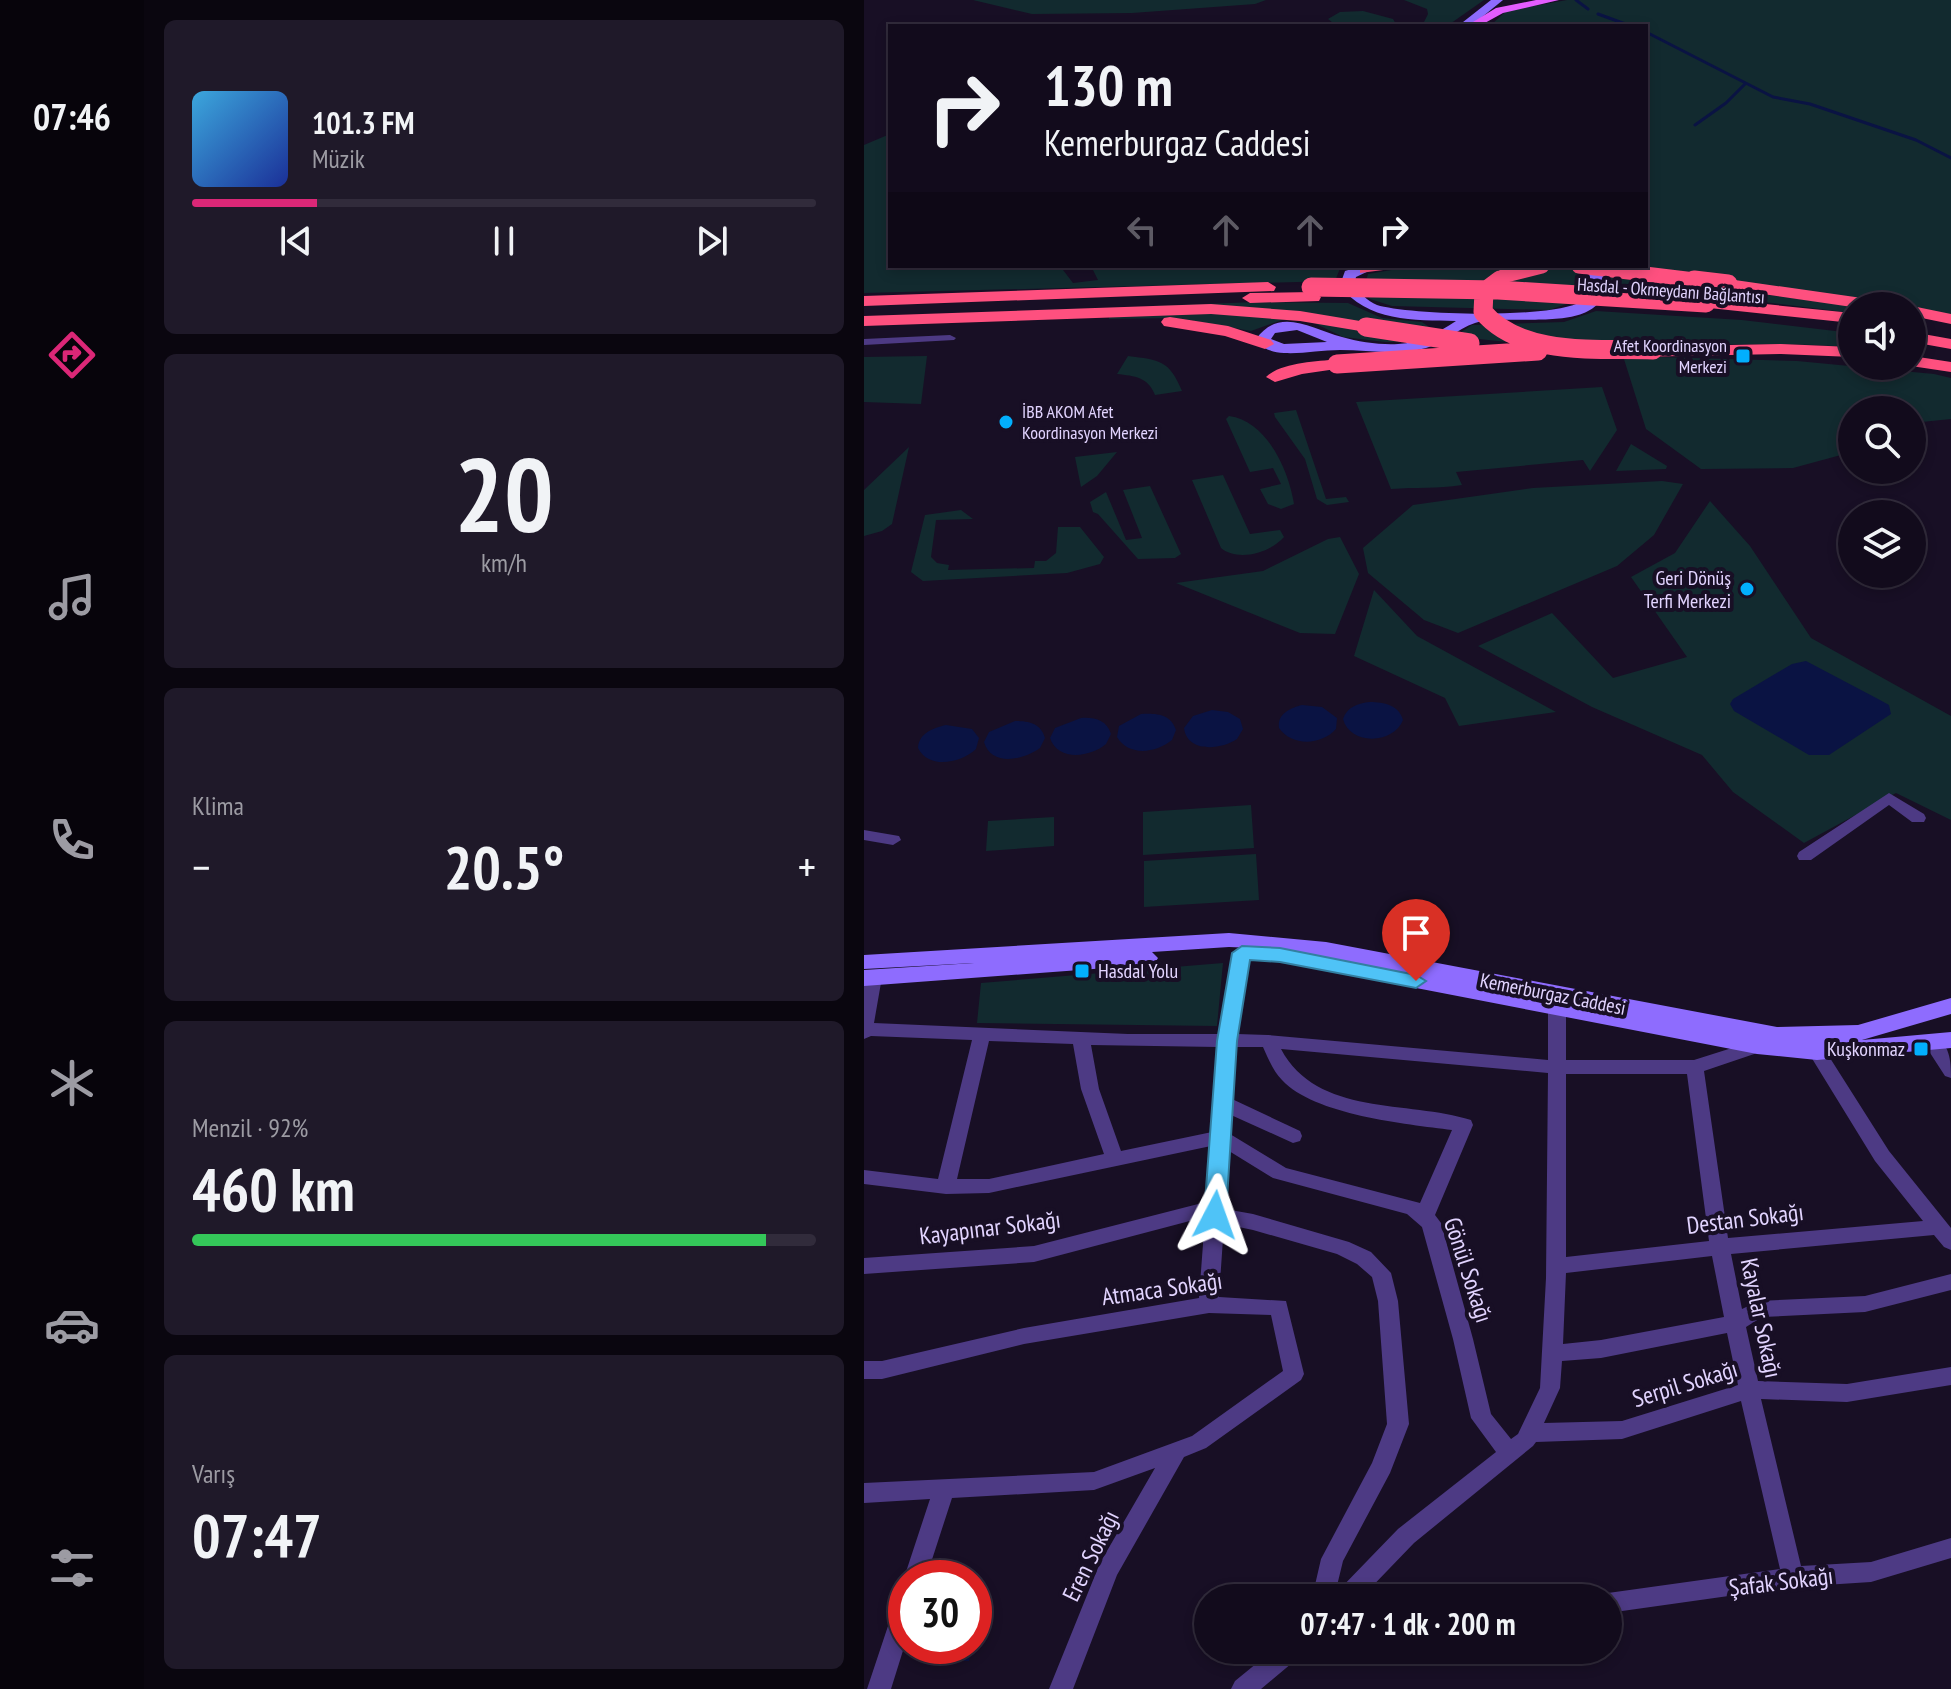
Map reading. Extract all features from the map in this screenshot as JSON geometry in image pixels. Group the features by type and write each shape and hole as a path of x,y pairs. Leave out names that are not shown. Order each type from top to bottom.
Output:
{"highway":[{"path":"1366,269 1372,268"},
{"path":"1534,268 1506,275 1484,292 1484,312 1497,327 1520,338 1549,345 1653,350 1838,351"},
{"path":"1596,268 1838,300"},
{"name":"Hasdal - Okmeydanı Bağlantısı","path":"864,310 1312,292"},
{"name":"Hasdal - Okmeydanı Bağlantısı","path":"864,301 1312,292 1706,308 1838,317"},
{"name":"Hasdal - Okmeydanı Bağlantısı","path":"1706,308 1838,325"},
{"path":"864,321 1211,309 1277,313 1538,351"},
{"path":"1926,314 1951,319"},
{"path":"864,330 1152,321 1206,327 1265,344"},
{"path":"1926,329 1951,333"},
{"path":"1926,340 1951,344"},
{"path":"1275,377 1300,369 1337,364 1538,351 1616,353 1653,350"},
{"path":"1926,361 1951,365"}],"main road":[{"path":"1477,24 1506,0"},
{"path":"1477,24 1500,10 1554,0"},
{"path":"1466,24 1493,2"},
{"path":"1366,269 1354,280 1358,300 1375,309 1450,322 1478,316 1545,318 1583,309 1594,299 1598,286 1594,268"},
{"path":"1379,348 1338,341 1298,326 1281,326 1267,332 1263,339 1265,344 1277,348 1297,349 1329,346 1379,348 1427,344 1439,339 1450,322"},
{"path":"1297,349 1313,340 1310,330"},
{"name":"Kemerburgaz Caddesi","path":"867,972 1256,940 1326,949 1777,1035 1858,1033 1947,1007"},
{"name":"Kemerburgaz Caddesi","path":"867,972 1242,953 1289,957 1757,1046 1817,1052 1945,1038"},
{"path":"1945,1038 1939,1016 1947,1007"}],"street":[{"path":"864,342 950,338"},
{"path":"1805,856 1889,798 1918,818"},
{"path":"864,835 893,840"},
{"path":"1209,1305 1227,1041 1242,953"},
{"path":"867,972 865,1031 1268,1041 1557,1067 1695,1067 1757,1046"},
{"path":"1360,1584 1406,1536 1526,1440 1550,1388 1556,1266 1557,1009"},
{"path":"946,1187 982,1033"},
{"path":"1081,1038 1090,1089 1115,1160"},
{"path":"1945,1038 1951,1071"},
{"path":"1268,1041 1289,1076 1330,1098 1387,1114 1464,1125 1424,1217"},
{"path":"1817,1052 1882,1156 1946,1235"},
{"name":"Kayalar Sokağı","path":"1695,1067 1720,1249 1793,1577"},
{"path":"1223,1103 1293,1136"},
{"path":"864,1177 946,1187 989,1186 1220,1137"},
{"name":"Gönül Sokağı","path":"1220,1137 1280,1173 1413,1208 1431,1223 1481,1418 1509,1452"},
{"path":"1215,1211 1364,1258 1381,1273 1388,1301 1398,1424 1382,1466 1332,1559 1326,1584"},
{"name":"Kayapınar Sokağı","path":"864,1266 1034,1254 1215,1211"},
{"name":"Destan Sokağı","path":"1556,1266 1781,1240 1946,1235"},
{"path":"1552,1353 1601,1349 1736,1323 1759,1309 1865,1304 1951,1282"},
{"name":"Atmaca Sokağı","path":"864,1370 882,1370 1024,1336 1209,1305 1279,1307 1294,1374 1199,1442 1094,1481 864,1493"},
{"name":"Serpil Sokağı","path":"1529,1433 1622,1430 1749,1390 1847,1393 1951,1376"},
{"name":"Eren Sokağı","path":"1061,1689 1108,1570 1177,1450"},
{"path":"921,1560 944,1489"},
{"name":"Şafak Sokağı","path":"1622,1601 1793,1577 1871,1572 1951,1548"},
{"path":"879,1689 888,1661"},
{"path":"1243,1689 1273,1664"}],"green space":[{"path":"973,0 1266,0 1255,4 1132,13 1032,14"},
{"path":"1404,0 1484,0 1450,24 1423,24 1427,9"},
{"path":"1567,0 1951,0 1951,317 1926,310 1926,292 1838,292 1838,298 1637,268 1648,268 1648,24 1492,24 1506,11"},
{"path":"1363,11 1393,19 1396,24 1334,24 1328,19 1340,12"},
{"path":"888,135 888,268 1062,268 1073,283 1098,280 1092,268 1340,268 1335,281 864,293 864,145"},
{"path":"1403,268 1579,268 1582,292 1575,301 1549,310 1392,306 1370,299 1363,290 1368,274"},
{"path":"1608,274 1838,304 1838,311 1764,302 1610,291"},
{"path":"1256,302 1348,303 1382,318 1422,322 1429,327 1402,342 1385,342 1343,337 1312,322 1285,319 1251,331 1178,318 1109,319 1109,315 1151,306"},
{"path":"1596,311 1742,320 1838,331 1838,346 1553,344 1455,336 1472,325 1564,322"},
{"path":"927,356 921,404 864,402 864,357"},
{"path":"1128,356 1162,363 1173,373 1182,391 1155,395 1145,381 1117,374"},
{"path":"1623,356 1838,365 1838,380 1926,380 1926,373 1951,378 1951,419 1926,422 1926,396 1838,396 1838,456 1793,468 1701,469 1646,429"},
{"path":"1602,387 1617,430 1590,471 1583,460 1456,472 1462,485 1444,487 1391,489 1356,402"},
{"path":"1296,410 1326,499 1346,497 1349,502 1327,505 1317,499 1305,459 1274,413"},
{"path":"1229,416 1254,427 1265,437 1281,463 1294,504 1281,509 1268,504 1260,489 1281,484 1273,468 1250,472 1226,419"},
{"path":"1631,444 1667,466 1666,469 1616,471"},
{"path":"909,447 892,524 882,531 864,536 864,490"},
{"path":"1117,452 1097,476 1081,487 1075,457"},
{"path":"1223,475 1250,534 1280,530 1284,537 1278,543 1245,555 1221,548 1192,480"},
{"path":"1662,481 1683,484 1654,535 1617,566 1458,633 1424,620 1368,573 1363,548 1413,505 1533,488"},
{"path":"1150,486 1181,554 1175,558 1138,559 1093,512 1090,502 1106,492 1126,540 1142,538 1123,490"},
{"path":"1710,501 1750,546 1811,638 1951,716 1951,820 1896,793 1804,843 1733,792 1702,755 1592,707 1478,646 1552,613 1613,678 1687,657 1631,577 1675,553"},
{"path":"961,510 973,519 936,520 931,557 937,563 949,565 948,570 1034,568 1035,561 1046,561 1056,553 1058,527 1080,527 1104,557 1100,564 1067,573 923,581 911,572 925,515"},
{"path":"1340,537 1359,574 1335,634 1300,633 1176,583 1263,571 1328,539"},
{"path":"1374,590 1417,636 1556,712 1459,726 1445,698 1354,656"},
{"path":"1251,805 1254,848 1143,855 1143,812"},
{"path":"1054,817 1054,846 986,851 988,821"},
{"path":"1256,854 1259,900 1144,907 1144,861"},
{"path":"1223,963 1217,1026 977,1023 981,983"}],"shaded area":[{"path":"1806,661 1889,705 1891,714 1829,755 1809,755 1734,711 1730,704 1733,699 1792,664"},
{"path":"1370,702 1386,704 1401,715 1403,720 1391,734 1363,738 1347,728 1343,719 1347,711"},
{"path":"1302,705 1322,707 1337,718 1336,729 1323,738 1307,742 1285,734 1279,728 1282,715"},
{"path":"1212,710 1228,712 1240,719 1243,729 1237,739 1214,747 1191,742 1184,728 1193,716"},
{"path":"1141,714 1157,714 1171,721 1176,730 1172,740 1158,748 1143,751 1128,748 1122,743 1117,737 1119,726"},
{"path":"1081,718 1095,719 1106,725 1111,734 1106,744 1084,754 1060,751 1050,738 1055,728"},
{"path":"1015,721 1029,722 1040,729 1045,738 1040,748 1017,758 993,755 984,742 989,732"},
{"path":"946,725 972,729 979,738 976,749 962,758 946,762 937,762 923,755 918,748 921,738"}],"waterway":[{"path":"1576,0 1588,9"},
{"path":"1598,14 1626,24"},
{"path":"1648,33 1773,97 1810,104 1916,140 1951,158"},
{"path":"1695,125 1726,103 1745,84"}],"place":[{"name":"Afet Koordinasyon Merkezi","path":"1743,356"},
{"name":"İBB AKOM Afet Koordinasyon Merkezi","path":"1006,422"},
{"name":"Geri Dönüş Terfi Merkezi","path":"1747,589"},
{"name":"Hasdal Yolu","path":"1082,971"},
{"name":"Kuşkonmaz","path":"1921,1049"}],"route":[{"path":"1215,1215 1227,1041 1242,953 1280,955 1416,981"}]}
